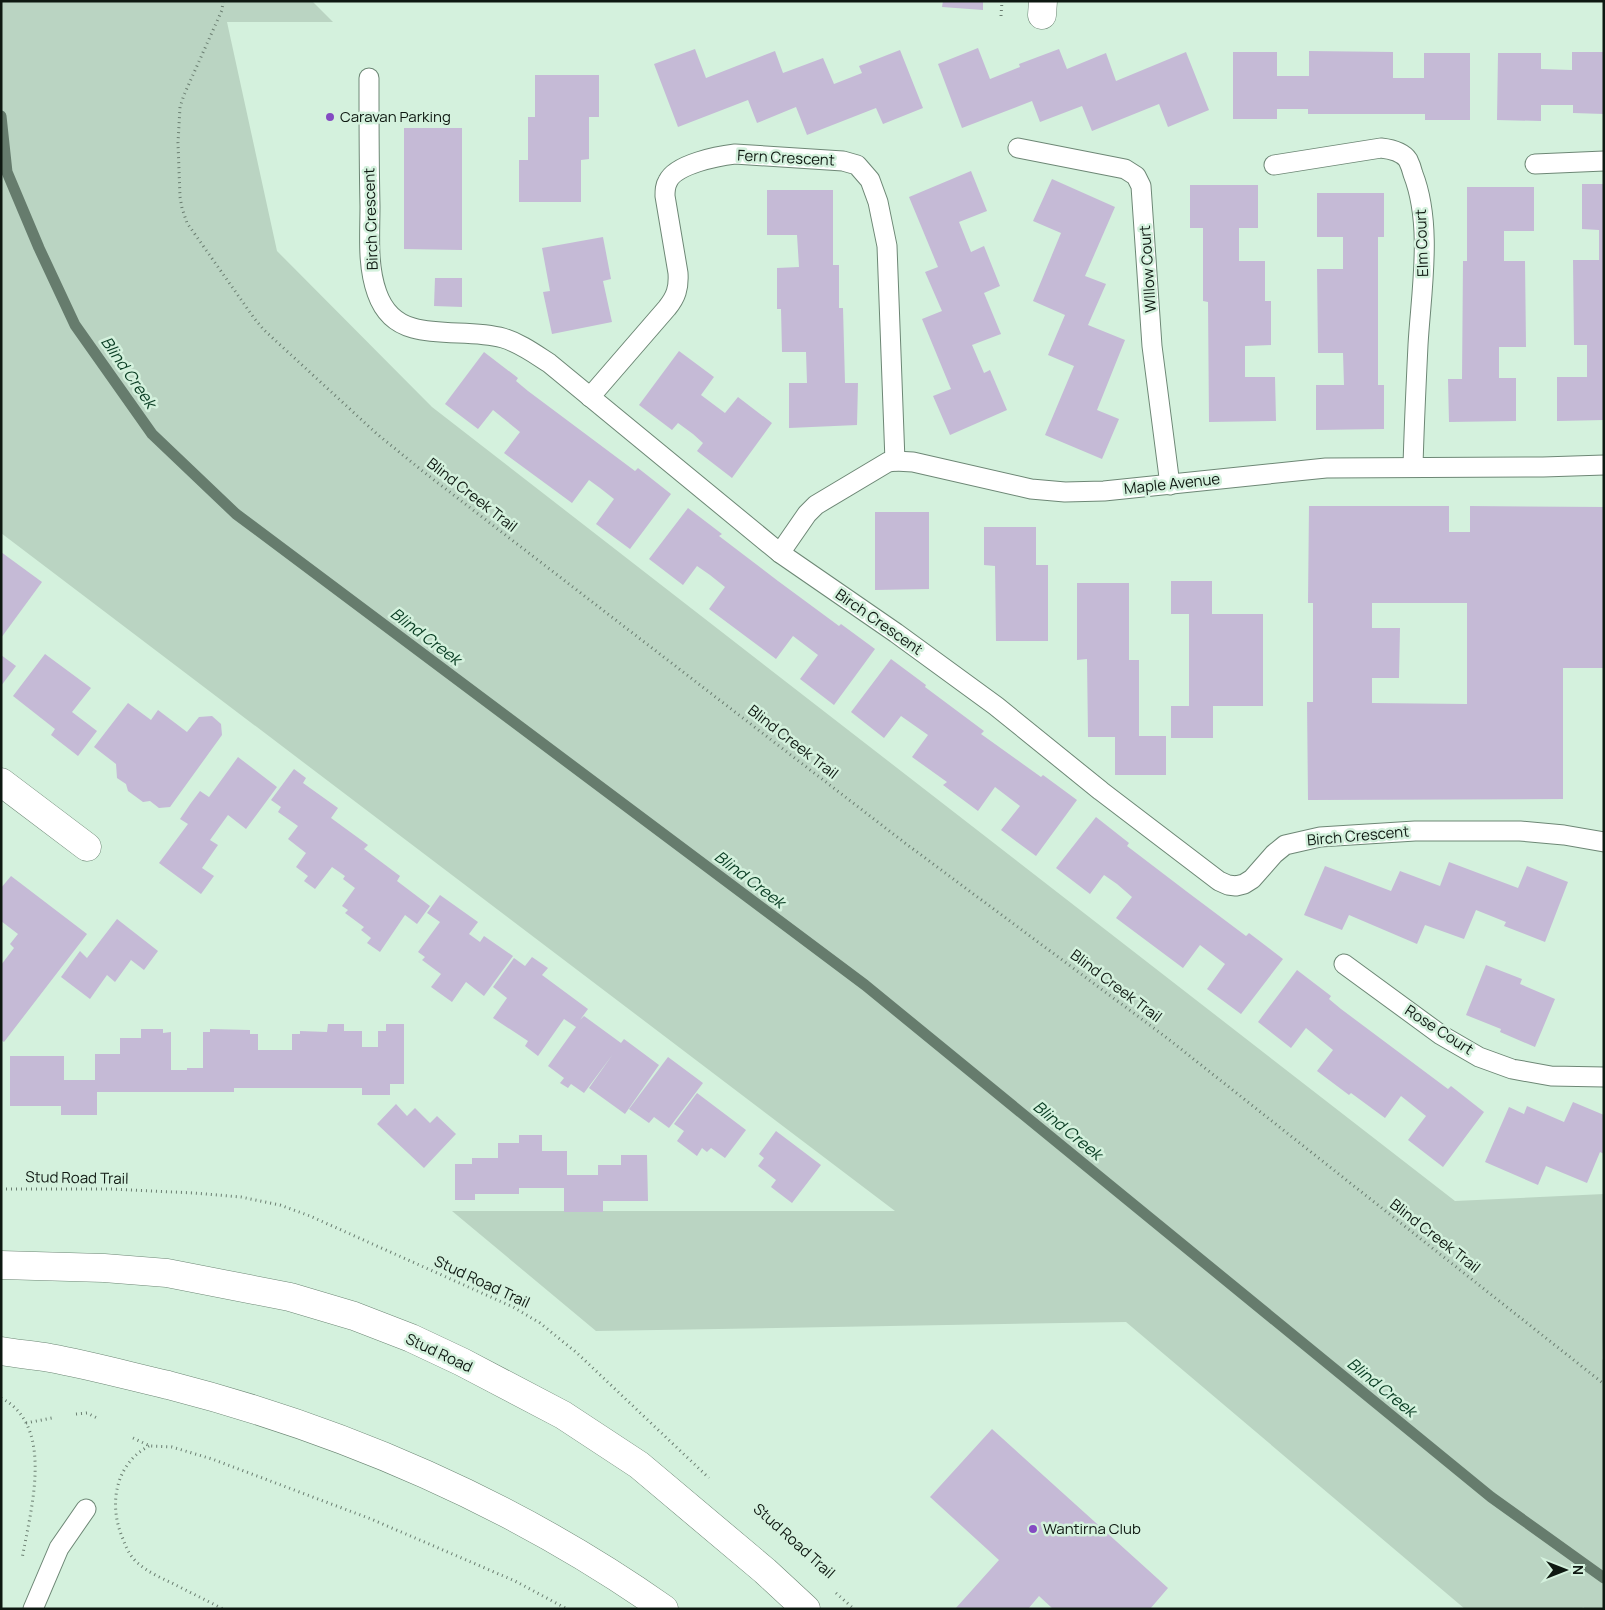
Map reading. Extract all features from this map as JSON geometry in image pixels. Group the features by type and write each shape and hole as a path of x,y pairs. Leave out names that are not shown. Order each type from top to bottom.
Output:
{"main road":[{"path":"1,782 87,847"},
{"name":"Stud Road","path":"1,1265 104,1268 167,1273 290,1297 354,1316 411,1338 462,1362 563,1415 639,1465 765,1571 806,1609"},
{"path":"1,1352 51,1358 134,1377 251,1408 324,1433 402,1464 513,1517 584,1558 664,1609"}],"lane":[{"name":"Birch Crescent","path":"369,78 370,260 377,292 383,306 393,319 414,329 451,334 491,336 510,341 528,349 549,363 780,553 896,633 996,706 1101,791 1219,881 1236,886 1244,884 1252,879 1274,854 1285,845 1320,837 1414,831 1520,831 1564,835 1604,842"},
{"name":"WIllow Court","path":"1018,148 1125,169 1136,176 1141,186 1152,346 1170,485"},
{"name":"Elm Court","path":"1274,165 1381,148 1400,153 1407,159 1419,192 1424,274 1418,344 1413,467"},
{"name":"Fern Crescent","path":"590,397 677,294 678,273 665,196 665,186 668,179 674,173 680,169 718,156 735,154 844,161 857,165 873,187 887,246 895,461"},
{"path":"1535,164 1604,161"},
{"name":"Maple Avenue","path":"780,553 807,514 816,505 881,466 895,461 913,462 1031,488 1065,492 1104,491 1170,485 1303,469 1604,465"},
{"name":"Rose Court","path":"1344,964 1440,1035 1479,1056 1512,1069 1551,1076 1604,1077"},
{"path":"33,1609 60,1548 86,1509"}],"path":[{"name":"Blind Creek Trail","path":"223,1 222,10 180,107 178,143 180,197 187,222 264,330 377,434 425,473 897,837 1167,1038 1604,1384"},
{"path":"1001,16 1002,1"},
{"name":"Stud Road Trail","path":"1,1189 112,1189 203,1193 280,1205 310,1216 513,1307 540,1322 577,1353 712,1481"},
{"path":"1,1398 7,1400 18,1410 26,1423 34,1449 36,1464 35,1482 22,1561"},
{"path":"76,1414 87,1413 97,1418"},
{"path":"26,1423 52,1418"},
{"path":"133,1438 150,1446 172,1447 212,1459 328,1502 515,1581 567,1609"},
{"path":"150,1446 140,1451 121,1475 116,1492 116,1512 120,1534 138,1564 223,1609"},
{"name":"Stud Road Trail","path":"833,1590 854,1609"}],"green space":[{"path":"1,1 312,1 333,22 227,22 277,251 432,407 1455,1201 1604,1194 1602,1359 1604,1361 1604,1609 1585,1609 1583,1607 1582,1609 1465,1609 1126,1322 596,1331 452,1211 895,1211 1,533"}],"building":[{"path":"943,1 983,1 983,10 942,7"},
{"path":"978,48 990,79 1020,67 1019,64 1059,49 1067,69 1106,53 1116,81 1186,52 1209,110 1168,127 1159,104 1092,131 1082,106 1040,122 1032,101 962,128 938,64"},
{"path":"695,49 706,78 775,51 783,73 823,58 834,84 862,73 859,66 900,50 923,108 883,124 876,108 807,135 796,107 757,123 748,100 678,127 654,64"},
{"path":"1309,51 1393,52 1393,78 1424,78 1424,53 1470,53 1470,120 1425,120 1425,114 1308,114 1308,109 1277,109 1277,119 1233,119 1233,52 1277,52 1277,76 1309,76"},
{"path":"1572,52 1604,52 1604,114 1573,113 1573,105 1541,105 1541,121 1497,120 1498,53 1541,53 1541,69 1572,70"},
{"path":"535,75 599,75 599,117 589,117 589,159 581,160 581,202 519,202 519,160 528,160 528,117 535,117"},
{"path":"404,128 462,128 462,250 404,249"},
{"path":"971,171 987,211 959,222 971,252 984,246 1000,286 984,293 1001,334 972,345 984,373 990,370 1007,410 950,435 933,396 951,389 922,319 942,311 925,272 938,267 909,197"},
{"path":"1052,179 1115,207 1085,276 1106,284 1088,325 1125,340 1097,410 1119,419 1102,459 1045,435 1074,366 1048,355 1065,315 1033,301 1061,233 1033,221"},
{"path":"1582,184 1604,184 1604,420 1557,421 1557,377 1587,377 1587,345 1574,345 1573,260 1599,260 1599,230 1582,229"},
{"path":"1190,185 1258,185 1258,228 1239,228 1239,261 1265,261 1265,301 1271,301 1271,345 1245,346 1245,377 1275,377 1276,421 1209,422 1208,302 1203,301 1203,228 1190,228"},
{"path":"1467,187 1534,187 1534,231 1504,231 1504,261 1525,261 1526,347 1499,347 1499,378 1516,378 1516,421 1449,422 1448,379 1462,379 1463,261 1467,261"},
{"path":"767,190 833,190 833,265 839,265 839,308 843,308 845,383 858,383 857,425 789,428 789,383 807,383 806,352 782,352 781,309 777,309 777,268 799,267 797,235 767,235"},
{"path":"1317,193 1384,193 1384,237 1378,237 1378,385 1384,385 1384,429 1316,430 1316,385 1344,385 1343,353 1318,353 1317,269 1343,269 1343,237 1317,237"},
{"path":"603,237 611,279 603,281 612,322 552,334 543,292 550,291 542,248"},
{"path":"435,278 462,278 462,307 434,306"},
{"path":"679,351 714,377 701,395 725,413 738,397 772,423 732,478 697,451 703,443 693,434 678,423 672,430 639,405"},
{"path":"484,352 518,378 516,381 528,391 635,471 638,468 671,494 630,549 596,524 614,499 600,488 589,480 572,503 504,453 520,432 493,410 478,429 445,404"},
{"path":"1309,506 1449,506 1449,532 1470,532 1470,506 1604,507 1603,668 1563,668 1563,799 1308,800 1307,702 1313,702 1313,603 1308,603","holes":["1372,603 1467,603 1467,704 1372,703 1372,678 1399,678 1400,628 1372,628"]},
{"path":"688,508 722,534 719,536 778,581 839,626 841,624 875,649 834,705 800,679 818,655 793,636 776,659 709,609 725,587 710,575 697,566 683,585 649,559"},
{"path":"875,512 929,512 929,589 875,590"},
{"path":"984,527 1036,527 1036,565 1048,565 1048,641 996,641 995,566 984,565"},
{"path":"1,552 42,582 1,638"},
{"path":"1171,581 1212,581 1212,614 1263,614 1263,706 1213,706 1213,738 1171,738 1171,706 1189,706 1189,614 1171,614"},
{"path":"1077,583 1129,583 1129,660 1139,660 1139,736 1166,736 1166,775 1115,775 1115,737 1088,737 1087,659 1077,660"},
{"path":"45,654 91,688 72,712 97,731 78,756 51,735 55,729 13,696"},
{"path":"1,655 16,666 1,686"},
{"path":"891,659 984,731 981,734 1077,800 1036,856 1001,830 1020,806 995,787 978,811 943,785 947,782 912,757 928,735 901,716 884,738 851,712"},
{"path":"128,703 151,720 158,710 187,732 199,717 212,716 221,724 222,735 170,807 159,808 150,801 143,802 128,791 126,784 117,778 116,764 94,747"},
{"path":"238,757 277,787 246,829 228,815 210,840 218,845 202,868 214,876 201,894 159,863 188,824 180,819 191,803 200,791 209,797"},
{"path":"294,769 306,778 303,783 338,808 331,818 368,845 364,849 400,876 397,881 430,906 417,924 405,915 380,952 367,943 371,938 361,930 364,927 345,913 348,910 342,906 355,888 343,879 345,876 332,867 315,889 304,881 308,876 296,867 306,853 288,839 298,826 278,812 281,807 271,800"},
{"path":"1096,817 1129,843 1127,846 1186,891 1246,936 1249,933 1283,959 1241,1014 1207,989 1225,964 1200,945 1183,968 1116,918 1132,897 1117,884 1104,875 1090,894 1056,868"},
{"path":"1449,862 1518,888 1527,866 1568,882 1545,942 1504,926 1506,922 1476,910 1464,939 1425,925 1417,944 1349,915 1342,930 1304,915 1325,866 1391,891 1400,871 1440,886"},
{"path":"11,876 87,934 4,1042 1,1040 1,965 14,948 10,944 18,934 1,921 1,888"},
{"path":"440,895 478,922 469,934 480,942 484,936 513,956 484,996 466,982 452,1002 431,987 441,974 422,960 425,957 418,952 440,922 427,913"},
{"path":"117,919 158,951 144,970 131,960 115,982 107,975 90,999 61,977 80,951 87,958"},
{"path":"532,957 548,968 542,975 588,1009 580,1020 584,1016 621,1043 624,1039 659,1065 625,1114 589,1088 613,1054 584,1093 571,1084 568,1088 560,1083 564,1078 548,1066 576,1027 564,1019 538,1056 525,1046 528,1041 493,1018 507,998 493,987 514,958 525,966"},
{"path":"1486,965 1522,979 1520,984 1555,999 1535,1047 1500,1032 1501,1029 1466,1015"},
{"path":"1297,970 1331,996 1329,999 1341,1009 1448,1089 1451,1086 1484,1112 1443,1167 1408,1140 1426,1116 1401,1096 1385,1118 1351,1093 1349,1095 1317,1071 1333,1050 1306,1028 1291,1048 1258,1022"},
{"path":"328,1024 344,1024 344,1031 362,1031 362,1047 378,1047 378,1031 386,1031 386,1024 404,1024 404,1084 390,1084 390,1095 362,1095 362,1088 234,1088 234,1092 97,1092 97,1115 61,1115 61,1106 10,1106 10,1056 64,1056 64,1080 95,1080 95,1054 120,1054 120,1038 141,1038 141,1029 163,1029 163,1033 171,1032 171,1070 187,1070 187,1068 203,1068 203,1032 210,1032 210,1029 250,1030 250,1034 258,1034 258,1050 292,1050 292,1034 300,1034 300,1031 327,1032"},
{"path":"668,1057 703,1083 669,1128 654,1117 649,1123 629,1109"},
{"path":"697,1093 746,1130 725,1158 711,1148 707,1152 702,1148 697,1156 677,1141 684,1131 674,1124"},
{"path":"1573,1102 1604,1115 1604,1154 1600,1152 1587,1183 1546,1166 1538,1185 1485,1162 1509,1107 1524,1114 1527,1106 1564,1122"},
{"path":"396,1104 407,1116 415,1108 430,1123 437,1116 456,1134 424,1168 377,1124"},
{"path":"776,1131 821,1165 792,1203 771,1187 776,1180 758,1166 764,1158 759,1154"},
{"path":"519,1135 542,1135 542,1151 567,1151 567,1175 598,1175 598,1165 621,1165 621,1155 647,1155 648,1201 603,1201 603,1212 564,1212 564,1188 519,1188 519,1194 475,1194 475,1200 455,1200 455,1164 472,1164 472,1158 498,1158 498,1143 519,1143"},
{"name":"Wantirna Club","path":"992,1429 1168,1588 1150,1609 1053,1609 1039,1596 1028,1609 955,1609 999,1560 930,1497"}],"waterway":[{"name":"Blind Creek","path":"1,116 7,172 39,248 75,325 152,434 236,514 865,985 1491,1497 1604,1578"}],"place":[{"name":"Caravan Parking","path":"330,117"},
{"name":"Wantirna Club","path":"1033,1529"}]}
